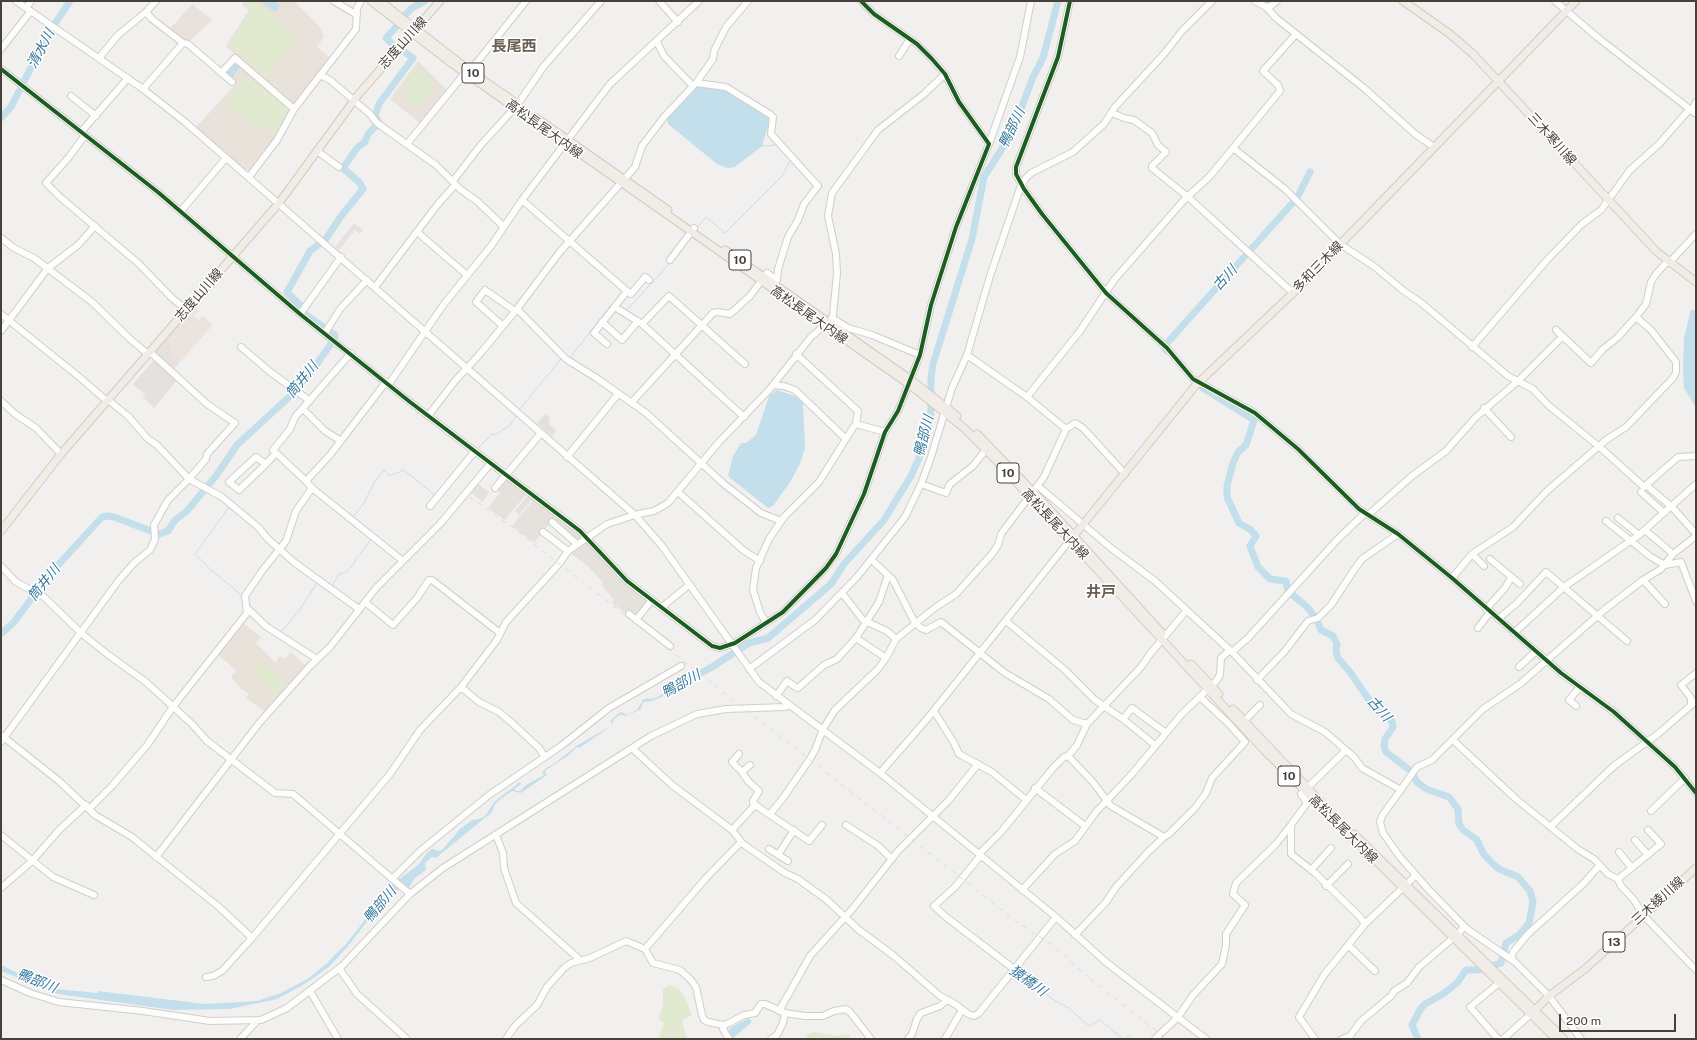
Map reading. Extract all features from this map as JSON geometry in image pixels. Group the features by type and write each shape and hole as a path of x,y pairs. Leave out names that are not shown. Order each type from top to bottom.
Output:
{"main road":[{"name":"高松長尾大内線","path":"371,1 566,142 763,279 828,322 944,408 1013,472 1031,494 1089,554 1242,723 1306,790 1533,1012 1556,1039"},
{"name":"高松長尾大内線","path":"380,1 413,32"},
{"name":"志度山川線","path":"1,531 61,454 279,203 354,101 440,1"},
{"name":"三木寒川線","path":"1403,1 1461,43 1499,81 1607,199 1668,262 1696,282"},
{"name":"多和三木線","path":"1072,538 1199,382 1293,292 1576,1"},
{"name":"高松長尾大内線","path":"1163,637 1201,675 1209,686"},
{"name":"三木綾川線","path":"1533,1012 1549,996 1585,969 1696,868"},
{"name":"高松長尾大内線","path":"1488,968 1499,983 1564,1039"}],"street":[{"path":"16,1 143,89 323,241 567,457 635,515 662,546 759,682 880,773 1056,917 1129,981 1206,1039"},
{"path":"1,49 28,10 32,1"},
{"path":"99,58 118,35 146,12 156,1"},
{"path":"334,1 357,15"},
{"path":"249,178 277,140 294,109 356,29 357,8 361,1"},
{"path":"407,144 526,1"},
{"path":"375,287 454,183 472,155 516,106 544,66 601,1"},
{"path":"659,1 678,22"},
{"path":"306,481 388,383 426,332 444,304 491,246 503,226 522,200 610,84 657,42 699,1"},
{"path":"428,416 516,310 543,272 635,167 642,146 658,125 695,84 712,59 714,51 726,27 748,1"},
{"path":"860,1 874,14 910,39 945,74 959,102 989,144"},
{"path":"1,69 181,211 234,255 300,314 327,330 332,340 428,416 587,537 627,581 714,647 732,646 783,612 826,568 836,554 864,494 885,432 898,411 920,355 931,305 956,227 989,144 1020,57 1031,1"},
{"path":"1070,1 1058,57 1016,167 1016,174 1021,185 1031,199 1106,293 1165,346 1193,379 1255,413 1298,449 1332,484 1367,514 1398,534 1452,578 1514,633 1580,687 1614,712 1675,767 1695,788"},
{"path":"749,669 804,630 842,593 872,560 905,517 921,484 944,408 967,355 990,276 1021,185 1031,173 1073,152 1104,124 1182,31 1212,1"},
{"path":"1255,1 1266,7 1276,18 1364,88 1415,134 1434,147"},
{"path":"1266,7 1271,6 1277,1"},
{"path":"1556,1 1597,37 1694,112"},
{"path":"146,12 152,19 183,42 188,44 232,82"},
{"path":"1027,397 1080,331 1103,294 1106,293 1114,280 1188,197 1210,176 1280,91 1278,85 1263,71 1296,34"},
{"path":"899,56 910,39"},
{"path":"143,89 183,42"},
{"path":"632,402 702,325 716,312 730,314 750,296 767,273 777,280 778,269 788,237 798,220 804,204 818,186 771,134 773,117 726,87 695,84 664,56 657,42"},
{"path":"221,73 235,58 294,109"},
{"path":"206,977 213,976 222,971 252,938 400,762 420,730 461,687 500,633 506,622 559,564 568,551 607,524 661,508 678,492 701,463 773,385 814,333 828,322 838,264 828,216 832,193 878,130 924,94 945,74"},
{"path":"320,75 330,80 370,114 380,125 436,165 454,183 484,207 503,226"},
{"path":"128,78 96,116 69,157 46,183 60,197 138,263 187,310"},
{"path":"71,96 96,116"},
{"path":"1694,112 1696,102"},
{"path":"1472,347 1547,260 1582,224 1600,210 1630,170 1659,144 1687,112 1694,112"},
{"path":"1112,113 1134,120 1152,133 1158,145 1166,152 1152,166 1152,168 1188,197 1293,292"},
{"path":"1233,148 1285,189 1340,244 1375,267 1405,292 1419,301 1472,347 1496,363 1508,376 1533,389 1548,405 1644,487 1646,485 1672,507 1696,535 1673,554 1665,565 1642,580 1598,616 1520,684 1484,709 1432,760 1417,767 1382,816 1380,827 1400,857 1416,875 1464,926 1506,956 1549,996 1581,1039"},
{"path":"317,151 339,167"},
{"path":"181,211 226,158"},
{"path":"522,200 631,294 645,277 649,280"},
{"path":"1,331 48,268 78,245 95,226"},
{"path":"670,260 692,230"},
{"path":"417,232 467,275"},
{"path":"1556,330 1591,363 1602,349 1617,338 1636,317 1646,304 1651,282 1656,274 1696,234"},
{"path":"1,238 48,268 92,302 207,404 234,423 207,454 206,460 168,500 155,521 150,550 125,571 81,633 2,738 48,771 95,815 132,837 219,907 252,938"},
{"path":"300,314 341,257"},
{"path":"327,330 344,304 367,280"},
{"path":"503,326 476,302 485,290 516,310 566,359 632,402 675,438 701,463 761,513 781,521"},
{"path":"607,344 594,333 627,291"},
{"path":"602,322 622,340 669,296 745,364"},
{"path":"615,307 640,322 744,416"},
{"path":"1,314 128,416 148,439 157,445 189,479 216,493 258,527 279,549 305,571 359,609"},
{"path":"1452,578 1472,554 1513,527 1547,491 1598,447 1626,427 1676,372 1676,362 1651,330 1636,317"},
{"path":"828,322 872,335 920,355"},
{"path":"1022,890 1056,854 1075,841 1085,826 1106,801 1220,675 1221,658 1248,638 1337,540 1412,476 1446,451 1484,408 1518,382 1562,337"},
{"path":"241,347 268,370 296,389 310,401"},
{"path":"351,354 293,420 293,425 273,450 312,488 403,561"},
{"path":"766,623 760,612 753,590 755,572 767,543 781,521 819,482 856,424 858,411 796,354"},
{"path":"967,355 1027,397 1066,429"},
{"path":"773,385 784,386 795,390 846,438"},
{"path":"567,457 618,394"},
{"path":"1,400 15,414 36,428 61,454"},
{"path":"1484,408 1511,437"},
{"path":"303,409 325,431 341,441"},
{"path":"770,814 810,759 823,729 835,710 862,686 886,658 896,639 936,607 956,594 998,545 1001,534 1044,477 1048,464 1066,429 1076,423 1083,428 1125,474"},
{"path":"856,424 885,432"},
{"path":"495,488 541,433"},
{"path":"921,484 946,493 950,484 973,466 987,447"},
{"path":"430,506 475,451"},
{"path":"266,464 256,457 229,482 239,490 266,464 276,453"},
{"path":"1646,485 1678,457 1696,456"},
{"path":"156,857 260,722 317,659 330,647 390,572 440,524 491,463"},
{"path":"1514,633 1564,587 1639,535 1696,484"},
{"path":"1038,486 1083,525 1155,581 1231,651 1291,714 1325,732 1346,750 1362,768 1401,790"},
{"path":"1,888 32,861 60,829 112,786 148,744 172,708 247,613 248,609 246,596 262,571 289,535 296,511 312,488"},
{"path":"678,492 743,550 760,561"},
{"path":"1641,492 1664,514"},
{"path":"1618,518 1639,535"},
{"path":"1606,521 1651,557 1665,565 1681,562 1696,600"},
{"path":"552,522 577,544"},
{"path":"552,539 560,529"},
{"path":"1645,530 1673,554"},
{"path":"543,532 568,551"},
{"path":"1257,680 1284,652 1308,621 1316,618 1331,605 1362,559 1398,534"},
{"path":"880,773 934,711 1072,538"},
{"path":"1472,554 1484,566"},
{"path":"1490,559 1520,584"},
{"path":"872,560 893,580 915,624 924,630 941,622 1005,673 1049,699 1073,720 1088,724"},
{"path":"1,566 16,582 39,594 81,633 146,682 172,708 192,724 208,741 275,793 293,794 409,893"},
{"path":"1498,619 1516,604 1546,572 1598,616 1608,627 1627,641"},
{"path":"776,696 787,681 798,688 824,665 837,659 856,638 867,622 879,602 888,575"},
{"path":"1478,628 1488,610 1506,588 1511,578"},
{"path":"365,602 393,625 413,603 429,580 432,580 500,633"},
{"path":"1642,580 1665,604"},
{"path":"662,607 689,585"},
{"path":"842,593 867,622 887,631 896,639"},
{"path":"636,620 652,600"},
{"path":"248,609 267,627 317,659"},
{"path":"1013,970 934,906 955,887 980,854 1001,832 1025,799 1059,761 1068,756 1083,735 1088,724 1141,667 1163,637 1186,611"},
{"path":"628,614 670,646"},
{"path":"1006,621 1070,675 1095,700 1123,719 1155,746"},
{"path":"856,638 886,658"},
{"path":"1519,667 1536,651"},
{"path":"393,880 420,851 489,795 545,757 620,701 682,666"},
{"path":"1551,826 1615,765 1658,734 1694,703 1681,685 1696,673"},
{"path":"461,687 479,702 499,712 539,748 545,757"},
{"path":"1576,706 1569,700 1580,687"},
{"path":"1075,935 1106,902 1116,887 1128,876 1149,851 1169,834 1195,808 1206,793 1212,778 1245,742 1235,730 1200,697"},
{"path":"1,980 59,1002 143,1011 210,1022 258,1020 287,1008 310,992 339,968 409,893 443,868 633,749 651,736 696,714 726,709 785,707 789,705"},
{"path":"1235,730 1260,705"},
{"path":"1123,719 1132,708 1166,733"},
{"path":"934,711 954,743 959,754 992,772 1025,799"},
{"path":"1453,740 1499,784 1551,826 1573,846 1594,859 1608,874 1618,879 1621,886 1634,900 1643,915 1696,970"},
{"path":"633,749 672,785 732,830 741,842 785,873 798,879 947,1000 974,1016 979,1013 1056,917"},
{"path":"1155,1039 1178,1017 1193,994 1222,964 1226,945 1226,934 1246,905 1233,894 1236,883 1276,844 1291,826 1307,803 1301,796 1346,750"},
{"path":"739,754 732,762 759,791 753,801 755,805 809,841 822,825"},
{"path":"1068,756 1092,780 1106,801 1120,813 1164,837"},
{"path":"771,1039 777,1035 783,1023 782,1012 810,956 826,940 854,907 892,859 933,816 978,764"},
{"path":"742,772 750,765"},
{"path":"1651,811 1685,778"},
{"path":"1035,788 1085,826"},
{"path":"732,830 755,805"},
{"path":"846,825 876,845 892,859"},
{"path":"1291,826 1292,854 1312,870 1326,886 1360,917 1365,924"},
{"path":"778,855 794,830"},
{"path":"1618,879 1661,844 1648,830"},
{"path":"1,835 6,837 32,861 53,877 94,895"},
{"path":"496,835 503,853 504,868 516,903 579,959"},
{"path":"1636,840 1648,855"},
{"path":"645,949 706,878 741,842"},
{"path":"1312,870 1331,848"},
{"path":"769,849 788,862"},
{"path":"1620,852 1632,868"},
{"path":"1326,886 1348,864"},
{"path":"1506,956 1514,952 1528,934 1583,884 1600,865"},
{"path":"1315,1039 1300,1020 1300,1014 1324,974 1365,924 1416,875"},
{"path":"1342,1039 1350,1036 1361,1021 1391,996 1394,991 1407,983 1419,967 1455,936 1464,926"},
{"path":"506,1039 515,1026 537,1005 552,982 564,968 579,959 590,958 626,941 645,949 653,963 670,966 680,970 690,979 696,987 704,1020 708,1022 724,1025 744,1015 755,1013 761,1004 765,1004 782,1012 805,1016 823,1016 834,1011 846,1009 871,1039"},
{"path":"1348,945 1375,971"},
{"path":"339,968 357,994 405,1039"},
{"path":"1498,1039 1470,1007 1499,983"},
{"path":"310,992 338,1039"},
{"path":"908,1039 912,1034 917,1019 921,1014 940,1006 947,1000"},
{"path":"945,1039 962,1010"},
{"path":"1503,1039 1533,1012"},
{"path":"240,1039 258,1020"},
{"path":"724,1025 723,1029 729,1039"}],"shaded area":[{"path":"245,1 294,1 319,26 324,37 317,47 331,58 293,107 241,62 226,46 249,10 242,5"},
{"path":"192,4 212,20 188,43 169,30"},
{"path":"235,60 292,109 281,130 252,169 248,170 245,170 195,128 235,85 223,73"},
{"path":"418,61 448,91 421,124 390,99"},
{"path":"354,223 363,230 360,234 355,230 339,250 335,247"},
{"path":"193,305 199,310 194,316 199,320 203,315 213,325 172,371 154,353"},
{"path":"165,337 169,342 171,360 179,362 172,371 153,351"},
{"path":"155,359 177,380 154,408 143,397 145,394 133,384"},
{"path":"545,414 550,418 549,424 556,430 552,436 537,423"},
{"path":"505,477 528,492 505,520 488,508 500,493 496,489"},
{"path":"477,483 489,492 483,502 470,492"},
{"path":"529,494 534,497 519,515 515,511"},
{"path":"535,498 557,514 534,543 512,526"},
{"path":"558,515 585,537 577,543 553,522"},
{"path":"586,539 650,600 636,618 628,611 626,614 612,603 614,600 601,585 603,583 588,566 569,552"},
{"path":"242,622 261,637 256,643 275,662 280,656 284,659 291,652 307,667 266,712 246,698 249,694 240,688 231,677 236,670 217,654"}],"green space":[{"path":"247,1 255,1 281,22 280,25 299,40 269,76 262,77 258,70 230,44 250,11 244,5"},
{"path":"416,67 433,81 430,87 432,89 417,108 404,98 410,89 404,84"},
{"path":"253,78 289,108 275,134 259,123 255,128 222,103 235,88 239,90 246,80"},
{"path":"260,660 283,680 282,685 285,688 277,697 255,678 253,669"},
{"path":"669,985 678,988 685,997 692,1015 682,1021 687,1039 658,1039 664,1024 659,1019 663,1004 663,989"},
{"path":"814,1032 839,1036 844,1034 849,1035 851,1039 807,1039 807,1034"}],"water":[{"path":"260,1 274,1 280,5 275,12"},
{"path":"234,62 240,67 232,78 226,73"},
{"path":"698,85 722,88 768,118 769,122 762,146 735,167 728,168 717,164 668,124 667,119"},
{"path":"1691,309 1696,311 1696,408 1684,388 1683,370 1684,338"},
{"path":"777,390 798,397 803,403 805,448 800,464 790,482 773,506 768,508 728,475 733,456 741,443 746,443 756,435 769,396"},
{"path":"703,670 705,671 680,689 652,701 643,702 641,709 625,716 621,714 613,720 614,722 609,727 612,723 610,721 619,713 622,712 626,715 637,710 643,700 647,698 653,699 673,689 677,683"},
{"path":"609,727 579,748 577,747 569,755 546,770 545,772 547,775 521,793 512,791 498,801 492,812 436,858 432,857 425,863 426,870 415,878 408,889 396,890 390,896 387,895 349,945 329,967 303,985 277,999 230,1009 173,1010 58,994 1,971 1,965 43,985 57,989 98,993 98,991 205,1004 257,1001 281,993 309,978 326,964 346,944 394,883 418,865 427,853 432,849 439,851 442,850 460,829 472,820 485,816 495,801 520,782 521,784 514,789 516,791 520,791 526,785 544,775 542,772 545,769 578,745"},
{"path":"747,1019 750,1019 752,1022 733,1038 729,1031 730,1028"}],"waterway":[{"name":"清水川","path":"1,118 11,107 47,36 70,1"},
{"name":"筒井川","path":"405,15 412,8 425,1"},
{"name":"鴨部川","path":"697,675 749,643 768,638 831,584 844,564 884,520 911,476 919,458 930,420 931,377 933,364 972,239 984,177 1012,133 1033,77 1043,58 1058,1"},
{"name":"筒井川","path":"394,46 386,38 396,27"},
{"name":"筒井川","path":"1,634 14,622 49,575 102,517 114,517 159,534 168,531 175,520 186,512 216,476 237,445 289,397 314,368 335,338 335,335 306,315 300,305 287,292 310,251 326,239 341,216 363,189 359,182 343,168 357,148 365,142 368,134 379,123 375,116 379,104 413,58 403,51"},
{"path":"762,146 776,145 784,153"},
{"path":"699,226 706,217 725,233 782,176 791,159"},
{"name":"古川","path":"1167,351 1165,349 1167,343 1297,198 1310,172"},
{"path":"626,311 671,262"},
{"path":"567,356 570,358 611,305"},
{"path":"519,410 561,359"},
{"name":"古川","path":"1203,388 1254,420 1246,445 1238,452 1233,463 1227,486 1227,497 1239,523 1251,530 1256,536 1250,546 1258,567 1270,579 1286,581 1288,591 1308,608 1317,620 1321,630 1333,636 1337,644 1336,651 1338,658 1350,672 1367,697 1380,713 1392,721 1393,727 1385,739 1384,747 1386,752 1411,771 1417,782 1426,789 1449,797 1458,809 1459,824 1463,830 1477,840 1483,853 1493,864 1499,869 1518,877 1530,891 1533,902 1529,923 1519,935 1506,943 1501,963 1479,970 1466,970 1457,983 1443,994 1425,1004 1421,1008 1412,1025 1418,1039"},
{"path":"478,448 492,434 495,435 510,425 516,416"},
{"path":"456,470 460,464"},
{"path":"353,517 364,503 375,481 384,470 390,476 404,470 436,496"},
{"path":"220,499 229,507 195,554 212,571 242,595"},
{"path":"349,522 362,532"},
{"path":"321,578 332,586 339,574 346,572 354,564 356,558 371,539"},
{"path":"279,631 281,632 298,612 317,583"},
{"path":"248,602 254,611"},
{"name":"猿橋川","path":"1015,972 1057,1002 1069,1008 1089,1026 1100,1020 1123,1039"},
{"name":"猿橋川","path":"1124,1039 1128,1035 1133,1039"}],"railway":[{"path":"469,497 511,526 1016,921 1052,945 1094,982"},
{"path":"1090,979 1167,1039"}],"cycle path":[{"path":"1,69 159,193 300,314 410,402 580,531 627,581 712,646 720,648 735,643 783,612 826,568 836,554 864,494 885,432 898,411 920,355 931,305 956,227 989,144 959,102 945,74 932,59 917,44 874,14 861,1"},
{"path":"1070,1 1058,57 1016,167 1016,174 1024,189 1042,214 1106,293 1167,348 1193,379 1255,413 1298,449 1359,509 1398,534 1452,578 1561,673 1614,712 1675,767 1696,793"}],"district":[{"name":"長尾西","path":"514,46"},
{"name":"井戸","path":"1101,592"}]}
